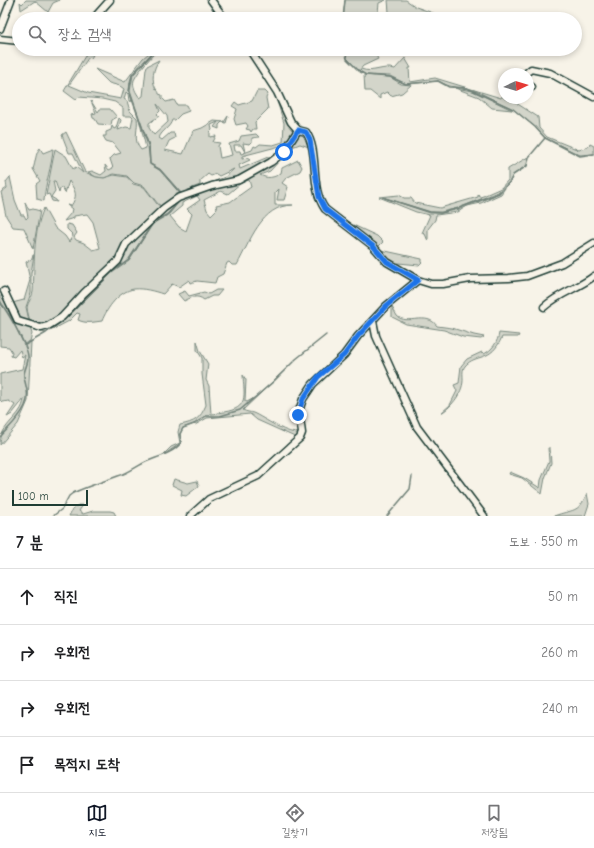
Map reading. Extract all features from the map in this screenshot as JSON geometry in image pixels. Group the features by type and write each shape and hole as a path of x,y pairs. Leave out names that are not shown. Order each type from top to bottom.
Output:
{"street":[{"path":"0,29 11,0"},
{"path":"99,12 110,0"},
{"path":"211,0 220,12"},
{"path":"0,39 12,40"},
{"path":"254,56 277,92 291,122 298,130 306,132 310,140 319,197 325,209 373,246 387,262 418,280 436,285 470,279 527,276 562,263 594,243"},
{"path":"534,70 550,73 594,96"},
{"path":"4,291 18,321 41,328 48,326 68,312 84,293 108,272 118,261 126,244 164,208 178,198 212,186 239,180 270,162 284,152 298,130"},
{"path":"544,307 551,300 587,282 594,276"},
{"path":"190,516 210,499 258,476 300,438 302,433 299,411 307,391 318,377 344,355 358,336 393,300 418,280"},
{"path":"373,321 376,336 417,427 484,516"}],"shaded area":[{"path":"26,0 60,0 53,3 48,12 35,1 21,10 20,2 22,4"},
{"path":"345,0 386,0 379,3 378,12 344,12"},
{"path":"388,0 406,0 416,7 430,12 389,12"},
{"path":"85,56 92,56 91,58 89,57 69,85 88,93 121,99 124,89 120,86 109,83 95,69 125,82 143,58 149,56 134,73 130,80 130,88 133,97 131,102 129,101 128,94 126,92 124,99 127,101 130,111 137,118 136,138 138,146 141,150 146,148 138,115 148,146 150,164 160,170 182,196 163,207 158,204 144,186 134,183 127,176 114,174 104,178 96,177 88,172 92,171 101,175 106,171 105,165 109,170 113,168 110,159 114,155 121,153 113,143 106,141 103,136 106,136 106,132 111,130 112,126 114,129 116,128 119,118 121,120 118,130 126,127 131,128 133,118 131,116 123,116 123,108 115,102 79,97 76,100 64,91"},
{"path":"152,56 134,80 136,92 140,98 143,96 147,66 159,60 153,74 154,86 166,102 174,100 177,105 186,105 189,111 181,114 175,120 172,120 170,125 160,135 159,138 162,140 170,133 174,133 175,138 169,141 165,150 183,154 193,131 214,121 224,122 228,116 226,123 222,122 219,125 219,129 214,127 218,122 211,125 212,130 210,132 210,137 216,136 213,142 220,143 218,146 220,158 232,155 229,144 239,141 241,136 256,134 259,137 252,138 252,142 250,144 243,143 245,152 241,145 234,145 235,151 240,151 241,154 252,150 254,146 256,147 260,144 273,145 283,142 284,123 274,92 297,130 284,152 238,179 183,195 160,169 150,164 149,146 130,91 133,75","holes":["157,104 167,116 168,122 154,135 149,128 149,123 159,116 157,114 160,111","284,145 275,156 268,157 240,169 239,165 250,160 247,158 242,159 242,156","234,169 225,177 193,190 192,188 200,185 200,181 208,174 211,176 216,174 219,176"]},
{"path":"347,56 376,56 378,59 363,66 359,71"},
{"path":"405,58 411,68 409,68 410,82 435,78 498,97 498,102 474,90 449,86 438,81 406,84 390,76 366,75 359,71 361,69 370,71 386,68 395,69"},
{"path":"364,75 390,77 401,84 411,85 402,93 391,96 387,92 380,95 380,99 370,91 365,91"},
{"path":"455,88 473,91 512,110 492,108 479,97"},
{"path":"257,91 265,91 268,94 266,98 268,109 255,122 256,129 253,129 251,132 250,130 246,129 248,126 246,123 236,125 234,119 237,109 232,106 235,102 239,105 252,101"},
{"path":"91,101 98,112 100,109 110,109 117,117 112,120 111,125 98,124 93,118 92,114 96,113"},
{"path":"503,104 518,104 538,117 539,128 547,137 579,150 588,147 590,144 594,146 594,154 580,155 545,138 535,127 513,109"},
{"path":"66,132 85,172 96,177 104,178 114,175 127,177 133,184 144,187 157,204 163,208 133,237 117,261 77,301 48,326 31,325 27,307 33,292 36,239 40,218 44,208 55,228 65,236 69,242 73,235 67,229 67,224 72,225 77,233 74,237 76,240 84,243 93,250 100,248 93,222 87,214 74,216 74,218 64,221 71,213 72,209 67,205 71,206 75,199 75,191 69,181 65,193 62,188 60,189 59,193 55,181 53,181 55,191 51,197 57,202 52,201 49,194 46,195 55,149 66,156 73,169 76,167 83,173 73,153 69,153 62,135"},
{"path":"303,132 307,136 313,164 311,162 309,147 300,144 292,147 270,171 260,175 268,177 276,176 281,173 282,168 298,160 302,167 300,171 286,178 282,183 288,187 284,200 277,200 279,189 275,193 275,205 293,205 282,207 273,211 265,218 252,236 237,265 232,265 229,262 227,263 223,274 217,277 215,283 197,281 190,283 189,280 179,287 172,284 163,294 141,289 129,290 114,301 102,321 84,322 78,320 80,314 77,313 69,321 50,331 68,317 112,273 129,261 153,223 170,213 182,198 221,185 278,159 294,138","holes":["249,180 251,187 230,202 216,205 217,209 211,215 207,210 204,200 221,191 228,194 241,183","197,196 200,200 187,209 192,214 186,231 179,227 170,216 182,206 182,203"]},
{"path":"40,148 43,153 53,149 44,201 37,199 36,184 40,181 33,169 36,155"},
{"path":"528,157 527,165 513,175 509,182 498,192 459,208 441,212 430,212 382,197 430,213 441,213 466,207 458,212 436,215 435,220 428,229 428,241 425,234 422,233 430,215 416,212 379,197 399,195 404,198 411,198 415,203 440,208 478,197 478,194 480,197 501,188 508,180 508,169"},
{"path":"10,177 15,200 21,215 24,215 26,219 28,217 25,202 29,210 33,209 40,211 33,249 24,228 13,227 6,216 1,192 7,188 6,182"},
{"path":"505,188 501,194 481,203 468,206 493,196"},
{"path":"181,200 167,214 153,222 128,260 112,272 66,317 46,333 37,331 67,314 126,247 174,202"},
{"path":"325,205 351,224 377,236 383,242 376,249 331,212"},
{"path":"381,250 422,259 422,262 419,265 388,262"},
{"path":"33,255 31,293 26,307 30,325 18,321 12,303 24,300 30,280 26,262 32,259"},
{"path":"216,290 222,290 217,296 212,296 204,300 196,297 184,301 178,294 185,291 189,296 204,292 209,294"},
{"path":"0,296 3,296 12,315 30,327 32,334 30,341 24,344 9,312 0,299"},
{"path":"0,303 10,315 24,345 31,342 28,401 18,424 0,445 3,431 19,411 24,399 12,414 7,417 15,405 9,401 2,402 0,400 0,374 22,369 25,355 22,357 20,350 14,357 11,356 12,352 9,347 0,346"},
{"path":"392,307 397,316 401,319 428,320 437,326 452,328 484,337 481,339 463,337 444,330 406,324 392,317"},
{"path":"499,333 519,335 518,337 502,337 493,351 469,362 465,366 463,370 462,388 453,403 441,413 450,405 457,391 454,385 459,383 461,366 467,359 482,352 484,354 490,350 496,343"},
{"path":"197,341 200,351 208,364 206,380 209,386 211,414 232,410 241,404 244,395 243,375 246,380 245,401 247,402 256,397 287,368 243,410 253,413 290,432 300,432 297,438 257,420 250,414 207,418 195,425 194,424 183,428 180,434 181,443 162,456 171,447 180,443 178,432 180,425 190,423 199,417 206,405 202,374 202,358 197,350"},
{"path":"548,448 550,448 551,463 545,478 542,494 522,478 509,474 510,472 524,478 540,488 541,480 549,461"},
{"path":"174,479 188,483 197,481 199,486 186,496 181,495 182,490 172,485"},
{"path":"587,493 589,504 585,516 554,516 578,508"},
{"path":"78,505 83,505 79,511 83,514 93,511 110,511 114,512 116,516 69,516 72,510"}],"waterway":[{"path":"344,12 345,0"},
{"path":"150,56 132,75 129,91 149,146 150,164 160,170 181,194"},
{"path":"346,56 347,59 359,71 366,75 390,77 406,84 438,81 449,87 467,88 513,109 535,127 545,138 580,156 594,154"},
{"path":"385,198 430,212 441,213 459,208 499,193 510,182 513,175 527,166 529,157 545,138"},
{"path":"25,345 46,333 63,320 112,272 129,260 153,223 167,215 181,199"},
{"path":"0,302 21,336 28,356 28,362 24,372 27,392 25,406 14,423 0,437"},
{"path":"53,516 62,509 69,496 73,493 122,475 174,449 181,443 180,434 183,428 194,424 206,416 220,416 240,410 273,382 296,359 326,335"},
{"path":"387,516 410,489 412,476"}],"route":[{"path":"284,152 298,130 306,132 310,140 321,204 325,209 373,246 387,262 418,280 386,306 364,329 344,355 318,377 307,391 298,415"}]}
